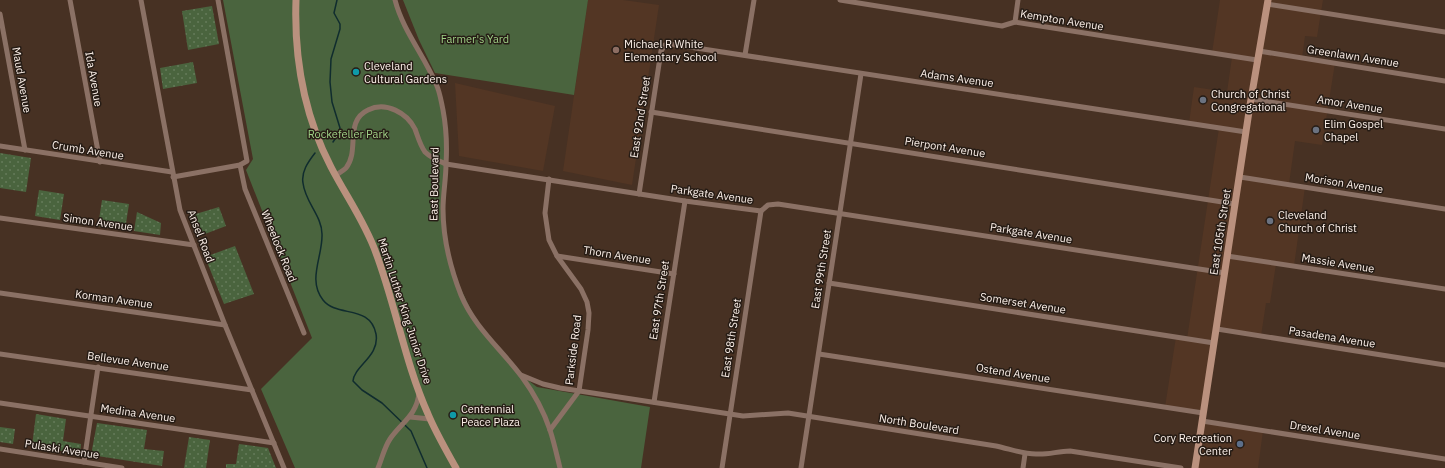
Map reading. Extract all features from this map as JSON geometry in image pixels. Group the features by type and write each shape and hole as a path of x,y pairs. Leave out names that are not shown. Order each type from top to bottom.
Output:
{"main road":[{"name":"Martin Luther King Junior Drive","path":"296,0 296,30 299,69 309,110 320,144 366,227 373,243 380,261 419,391 430,419 456,468"},
{"name":"East 105th Street","path":"1195,468 1251,99 1268,2"}],"street":[{"name":"Ida Avenue","path":"70,0 100,162"},
{"name":"Ansel Road","path":"140,0 180,210 225,325 284,468"},
{"name":"Crumb Avenue","path":"0,146 173,175 240,165 247,161 218,0"},
{"name":"East Boulevard","path":"395,0 405,27 437,85 444,118 446,164 443,198 443,224 446,248 452,271 462,296 472,314 496,348 521,375 533,393 550,430 560,468"},
{"path":"745,55 754,0"},
{"name":"Kempton Avenue","path":"840,0 1002,26 1015,22 1258,60"},
{"path":"1015,22 1018,0"},
{"path":"1268,2 1445,32"},
{"name":"Maud Avenue","path":"0,14 25,150"},
{"name":"Adams Avenue","path":"664,45 670,44 745,55 1246,132"},
{"name":"East 92nd Street","path":"639,194 661,51 664,45"},
{"name":"Greenlawn Avenue","path":"1259,51 1445,81"},
{"name":"East 99th Street","path":"801,468 810,417 861,74"},
{"name":"Amor Avenue","path":"1251,99 1445,129"},
{"name":"Parkgate Avenue","path":"336,175 346,168 349,162 354,128 358,119 365,112 376,108 392,109 403,115 411,123 425,152 446,164 685,201 761,211 768,205 778,204 1225,273"},
{"name":"Pierpont Avenue","path":"651,112 1235,204"},
{"name":"Wheelock Road","path":"240,165 245,189 304,333"},
{"name":"Morison Avenue","path":"1240,177 1445,209"},
{"name":"Parkside Road","path":"549,179 545,208 549,240 557,256 581,289 588,308 588,330 578,391 550,430"},
{"name":"East 97th Street","path":"654,402 685,201"},
{"name":"East 98th Street","path":"722,468 761,211"},
{"name":"Simon Avenue","path":"0,218 194,245"},
{"name":"Thorn Avenue","path":"557,256 674,274"},
{"name":"Massie Avenue","path":"1227,256 1445,290"},
{"name":"Somerset Avenue","path":"829,282 1214,343"},
{"name":"Korman Avenue","path":"0,293 225,325"},
{"name":"Pasadena Avenue","path":"1217,329 1445,365"},
{"name":"Bellevue Avenue","path":"0,354 252,390"},
{"name":"Ostend Avenue","path":"819,354 1203,417"},
{"path":"84,462 98,367"},
{"name":"North Boulevard","path":"521,375 543,384 578,391 730,414 749,416 788,413 996,446 1025,454 1044,454 1070,450 1181,468"},
{"path":"378,468 388,441 409,418 417,404 419,391"},
{"name":"Medina Avenue","path":"0,403 274,443"},
{"name":"Drexel Avenue","path":"1203,417 1445,459"},
{"path":"409,418 430,419"},
{"name":"Pulaski Avenue","path":"0,449 84,462 90,466 122,468"},
{"path":"1023,468 1025,454"}],"shaded area":[{"name":"Michael R White Elementary School","path":"588,0 623,0 659,5 632,185 563,171"},
{"path":"1220,0 1323,0 1317,37 1305,36 1302,58 1335,63 1322,145 1295,141 1289,184 1305,187 1294,266 1276,264 1270,303 1266,303 1261,336 1217,329 1203,413 1165,407 1176,337 1187,339 1219,128 1189,123 1194,87 1227,92 1232,57 1212,53"},
{"path":"455,83 555,106 543,171 459,156"},
{"path":"1202,421 1263,431 1258,468 1195,468"}],"green space":[{"name":"Rockefeller Park","path":"223,0 395,0 431,76 442,108 445,125 443,224 452,271 476,320 521,375 537,387 650,407 641,468 295,468 261,389 312,338 246,170 253,159"},
{"name":"Farmer's Yard","path":"403,0 588,0 574,95 435,73 419,40"},
{"path":"212,6 219,44 188,50 182,11"},
{"path":"193,62 197,83 163,89 160,68"},
{"path":"0,153 31,158 26,192 0,188"},
{"path":"39,190 64,194 60,220 35,216"},
{"path":"102,200 129,204 125,230 98,226"},
{"path":"219,207 226,226 197,237 189,216"},
{"path":"137,212 161,223 160,235 134,231"},
{"path":"235,246 254,294 224,304 205,257"},
{"path":"36,414 66,419 63,441 81,444 80,454 32,446"},
{"path":"97,423 147,430 144,449 164,451 162,466 91,455"},
{"path":"0,427 15,429 13,444 0,442"},
{"path":"189,437 210,440 206,468 184,468"},
{"path":"239,444 268,448 276,468 226,468 226,464 236,464"}],"waterway":[{"path":"333,142 340,128 332,102 330,82 331,59 340,29 340,24 334,13 337,0"},
{"path":"315,153 306,167 303,179 304,190 317,215 322,234 316,276 318,292 323,300 329,305 336,309 360,315 373,325 376,334 374,349 354,376 353,381 362,390 382,403 411,431 427,468"}],"place":[{"name":"Michael R White Elementary School","path":"616,50"},
{"name":"Cleveland Cultural Gardens","path":"356,72"},
{"name":"Church of Christ Congregational","path":"1203,100"},
{"name":"Elim Gospel Chapel","path":"1316,130"},
{"name":"Cleveland Church of Christ","path":"1270,221"},
{"name":"Centennial Peace Plaza","path":"453,415"},
{"name":"Cory Recreation Center","path":"1240,444"}]}
